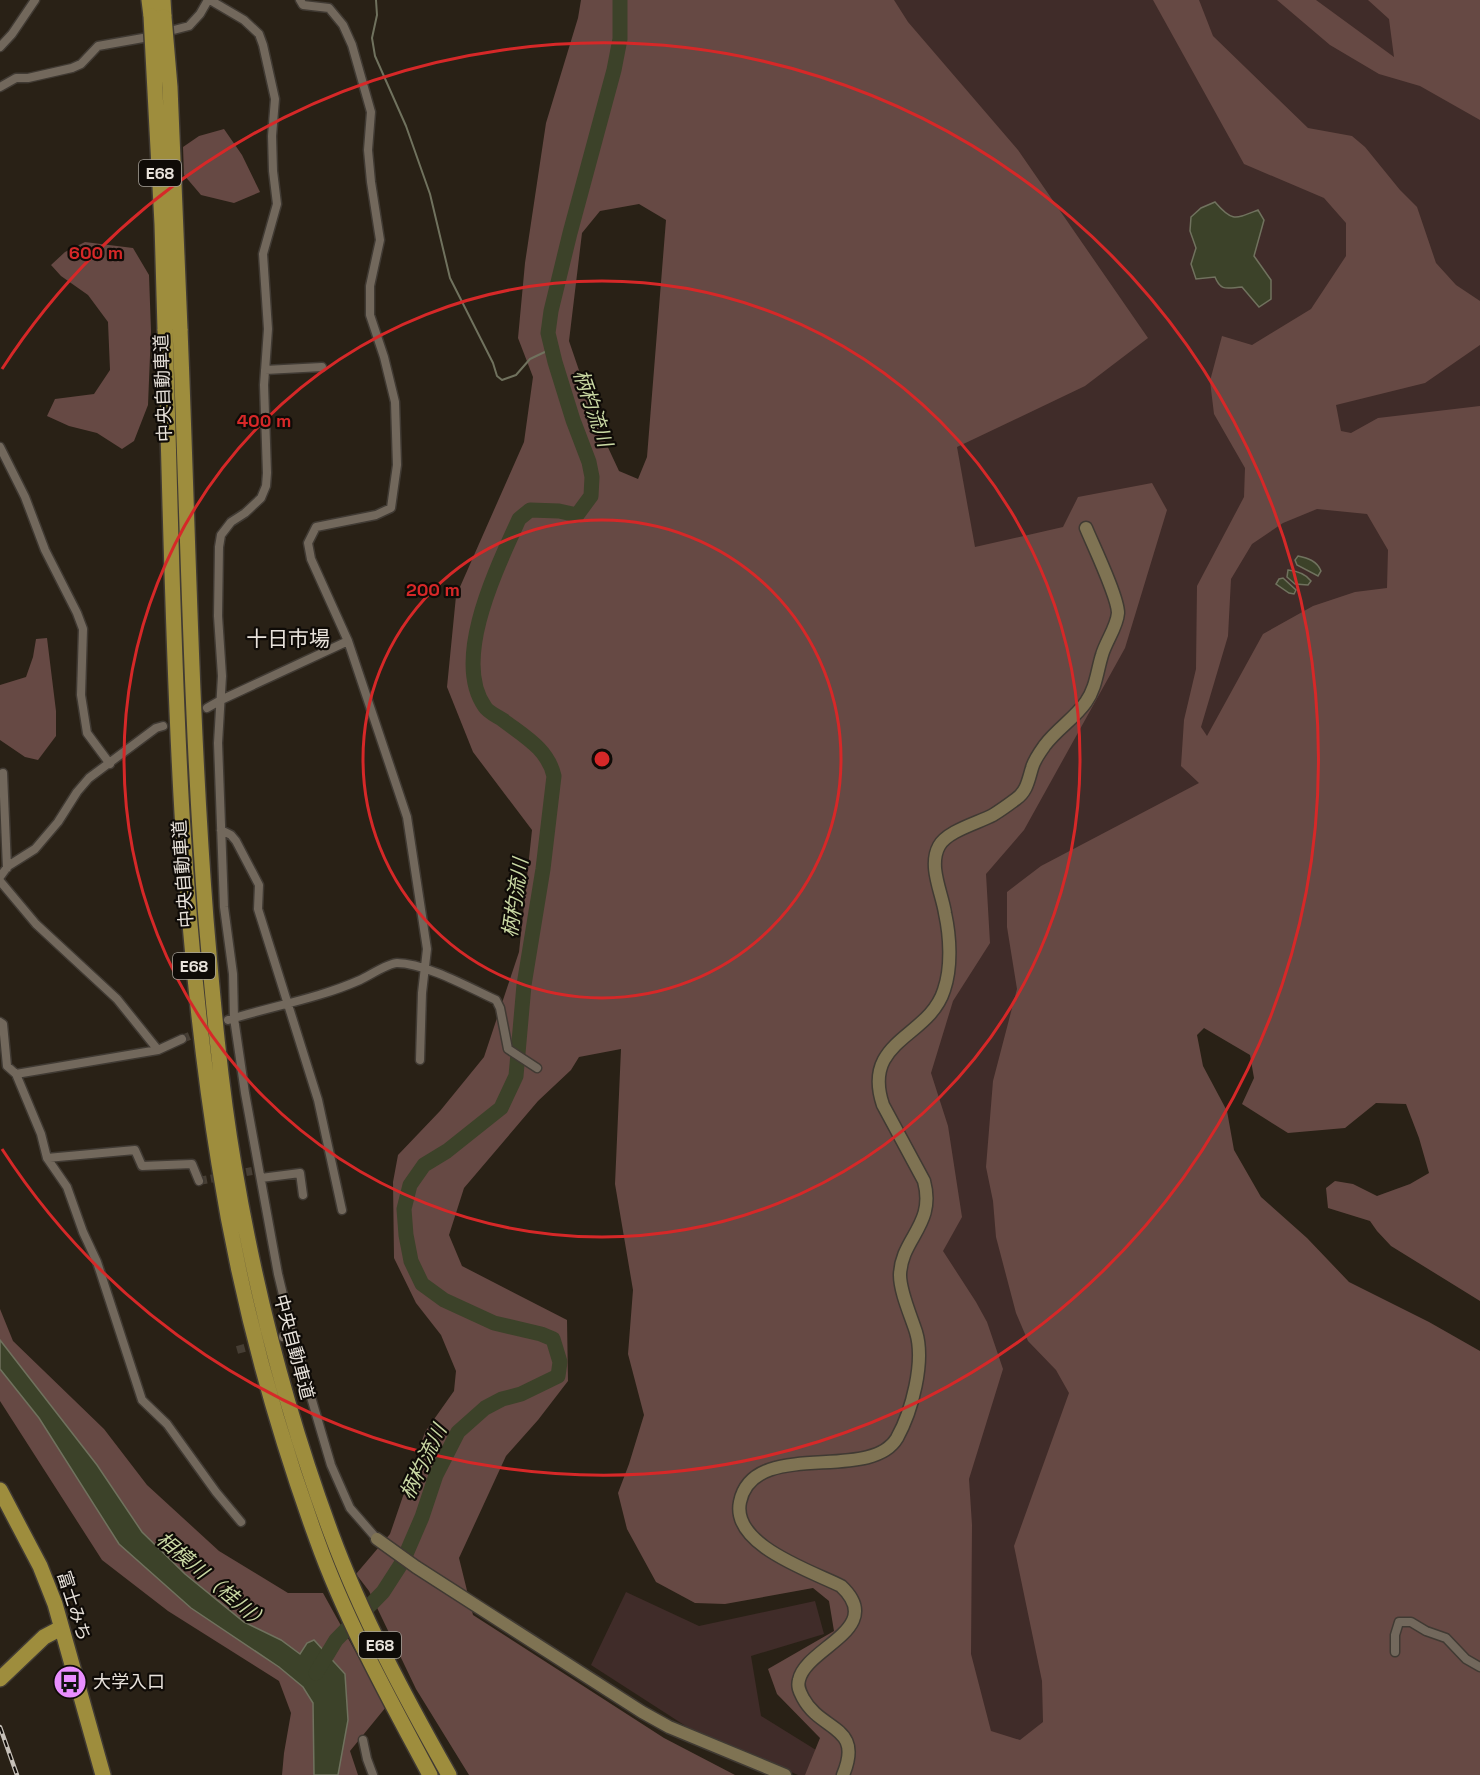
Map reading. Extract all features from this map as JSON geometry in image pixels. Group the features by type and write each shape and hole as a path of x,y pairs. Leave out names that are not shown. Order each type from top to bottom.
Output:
{"highway":[{"name":"中央自動車道","path":"149,0 158,16 170,99 177,703 184,837 196,988 219,1167 252,1323 300,1490 334,1585 401,1722 430,1775"},
{"name":"中央自動車道","path":"158,16 163,0"},
{"name":"中央自動車道","path":"172,329 188,514 192,701 212,994 234,1164 250,1248 287,1399 314,1486 367,1618 449,1775"},
{"name":"富士みち","path":"0,1490 40,1566 61,1628 103,1775"},
{"path":"0,1679 44,1637 61,1628"}],"street":[{"path":"0,47 12,34 35,0"},
{"path":"0,87 16,78 28,78 72,68 81,64 98,46 143,38 189,26 201,14 209,0 243,20 259,34 263,45 275,99 272,136 277,204 263,255 268,329 265,370 267,472 266,486 261,498 254,506 231,522 221,535 218,597 222,676 218,743 224,907 233,974 231,1019 278,1274 293,1336 331,1465 350,1508 377,1539 642,1713 669,1727 785,1775"},
{"path":"300,0 303,5 329,8 343,25 352,45 371,112 368,150 380,240 370,286 370,315 388,368 395,402 397,465 391,508 376,515 316,527 308,543 310,559 348,641 407,817 427,949 423,967 420,1060"},
{"path":"265,370 322,367"},
{"path":"0,447 25,497 45,550 78,613 83,629 81,695 87,733 110,764"},
{"path":"843,1775 850,1753 848,1743 841,1734 807,1706 798,1684 801,1672 811,1659 842,1637 849,1628 854,1617 854,1605 848,1592 841,1586 756,1541 745,1529 740,1517 741,1496 752,1479 767,1471 824,1461 849,1461 879,1454 890,1448 904,1424 911,1403 920,1358 919,1345 900,1276 902,1262 924,1218 927,1194 924,1181 883,1105 878,1080 886,1055 896,1043 922,1023 933,1011 944,990 948,965 948,932 935,866 938,848 942,842 962,829 994,814 1022,794 1027,787 1038,754 1056,732 1086,703 1095,684 1101,656 1118,614 1113,593 1086,528"},
{"path":"207,708 348,641"},
{"path":"158,1050 117,999 36,924 0,879 7,868 35,849 58,822 89,778 156,728 163,726"},
{"path":"3,773 7,868"},
{"path":"221,830 231,835 236,841 259,885 258,909 318,1100 342,1210"},
{"path":"231,1019 290,1005 360,980 396,963 423,967 496,1000 501,1008 508,1049 537,1068"},
{"path":"0,1022 3,1024 7,1066 16,1074 42,1134 47,1158 66,1187 83,1232 98,1262 142,1400 167,1424 216,1492 241,1522"},
{"path":"16,1074 158,1050 182,1039"},
{"path":"47,1158 135,1150 142,1166 192,1164 199,1181"},
{"path":"258,1173 300,1173 303,1195"},
{"path":"283,1337 293,1336"},
{"path":"1395,1652 1396,1627 1400,1622 1411,1622 1426,1631 1446,1638 1466,1659 1480,1667"},
{"path":"363,1740 373,1775"}],"shaded area":[{"path":"581,0 894,0 908,22 1018,150 1148,338 1085,386 957,447 975,547 1063,527 1078,497 1152,483 1167,510 1125,648 1024,830 986,874 990,943 953,1001 931,1073 948,1126 962,1217 943,1251 987,1322 1003,1369 969,1479 972,1525 971,1654 991,1731 1020,1740 1043,1722 1042,1681 1014,1546 1069,1393 1056,1370 1028,1341 1016,1313 996,1237 993,1201 986,1167 993,1081 1017,989 1007,927 1007,892 1041,866 1199,783 1181,766 1184,720 1196,669 1197,586 1244,497 1245,468 1214,414 1210,381 1222,336 1252,345 1311,309 1346,256 1346,223 1324,198 1244,164 1153,0 1199,0 1213,36 1308,128 1352,136 1365,147 1417,207 1436,263 1456,285 1480,301 1480,345 1425,383 1336,405 1341,431 1351,433 1378,418 1480,406 1480,1301 1391,1246 1370,1221 1328,1208 1326,1188 1335,1181 1353,1184 1377,1196 1410,1184 1429,1173 1406,1104 1376,1103 1345,1128 1288,1133 1242,1104 1254,1078 1250,1055 1204,1028 1197,1035 1203,1066 1227,1111 1234,1150 1261,1197 1307,1238 1349,1282 1429,1322 1480,1351 1480,1775 805,1775 820,1738 777,1694 768,1669 834,1631 829,1601 813,1588 725,1604 695,1603 656,1582 627,1529 618,1493 644,1415 628,1354 633,1290 615,1184 621,1049 579,1057 571,1070 538,1101 464,1188 449,1235 462,1266 567,1320 568,1381 506,1456 459,1558 473,1615 664,1738 735,1775 469,1775 416,1689 369,1591 356,1574 390,1534 425,1432 454,1391 456,1371 441,1335 416,1303 394,1258 393,1182 398,1155 440,1111 484,1057 519,952 532,830 473,752 447,687 456,596 524,442 533,377 518,338 525,263 546,123 578,18","holes":["639,204 666,220 647,457 638,479 619,471 598,426 569,341 582,233 600,211","1317,509 1367,514 1388,550 1387,588 1355,592 1313,606 1263,634 1207,736 1201,727 1228,636 1231,579 1252,544 1283,523"]},
{"path":"820,0 1480,0 1480,583 1157,978 1131,1389 1040,1756 903,1775 841,610"},
{"path":"1277,0 1316,0 1394,57 1389,19 1368,0 1480,0 1480,120 1420,86 1379,74 1330,45"},
{"path":"224,129 242,155 260,192 234,203 201,195 184,175 183,147 199,136"},
{"path":"1215,202 1230,216 1239,217 1258,210 1264,220 1254,256 1271,280 1271,299 1259,307 1242,287 1222,287 1215,277 1196,279 1191,264 1196,248 1190,231 1191,217 1201,208"},
{"path":"85,242 133,248 149,275 151,331 148,405 134,441 122,449 97,433 69,426 47,416 55,399 94,394 110,370 108,322 88,295 61,276 51,265 65,252"},
{"path":"1298,556 1315,562 1321,571 1318,576 1297,565 1295,560"},
{"path":"1288,570 1301,573 1311,581 1308,585 1295,584 1287,577"},
{"path":"1283,578 1296,590 1294,594 1276,584 1279,579"},
{"path":"47,638 56,711 56,736 38,760 25,757 0,740 0,685 26,677 36,639"},
{"path":"0,1309 13,1341 104,1429 147,1485 219,1551 288,1593 323,1593 386,1707 350,1751 358,1775 282,1775 291,1713 279,1681 168,1611 102,1560 0,1401"},
{"path":"0,1340 97,1465 142,1532 185,1574 244,1622 281,1640 300,1654 307,1643 314,1640 345,1674 348,1720 338,1775 314,1775 313,1703 303,1687 279,1667 191,1608 119,1544 39,1418 0,1369"},
{"path":"626,1592 699,1626 815,1601 824,1634 751,1656 761,1716 816,1750 810,1775 798,1775 695,1732 591,1665"}],"waterway":[{"path":"376,0 377,15 372,38 375,56 406,126 430,194 450,278 493,363 497,376 502,380 516,375 530,359 551,349"},
{"name":"柄杓流川","path":"316,1673 336,1640 383,1592 403,1561 422,1517 436,1475 458,1432 485,1408 558,1376 560,1362 553,1339 494,1323 444,1300 422,1284 411,1261 404,1209 410,1185 424,1165 447,1151 501,1108 516,1076 524,985 543,869 554,776 551,766 541,751 485,707 476,687 473,664 475,639 490,586 519,519 530,510 559,511 577,515 591,496 592,477 589,462 573,420 548,333 570,233 614,70 620,39 620,0"}],"tunnel":[{"path":"182,1039 228,1020"},
{"path":"199,1181 252,1171"},
{"path":"237,1350 259,1344"}],"railway":[{"path":"0,1727 17,1775"}],"place":[{"name":"大学入口","path":"70,1682"}],"district":[{"name":"十日市場","path":"288,639"}],"water label":[{"name":"相模川（桂川）","path":"213,1581"}]}
